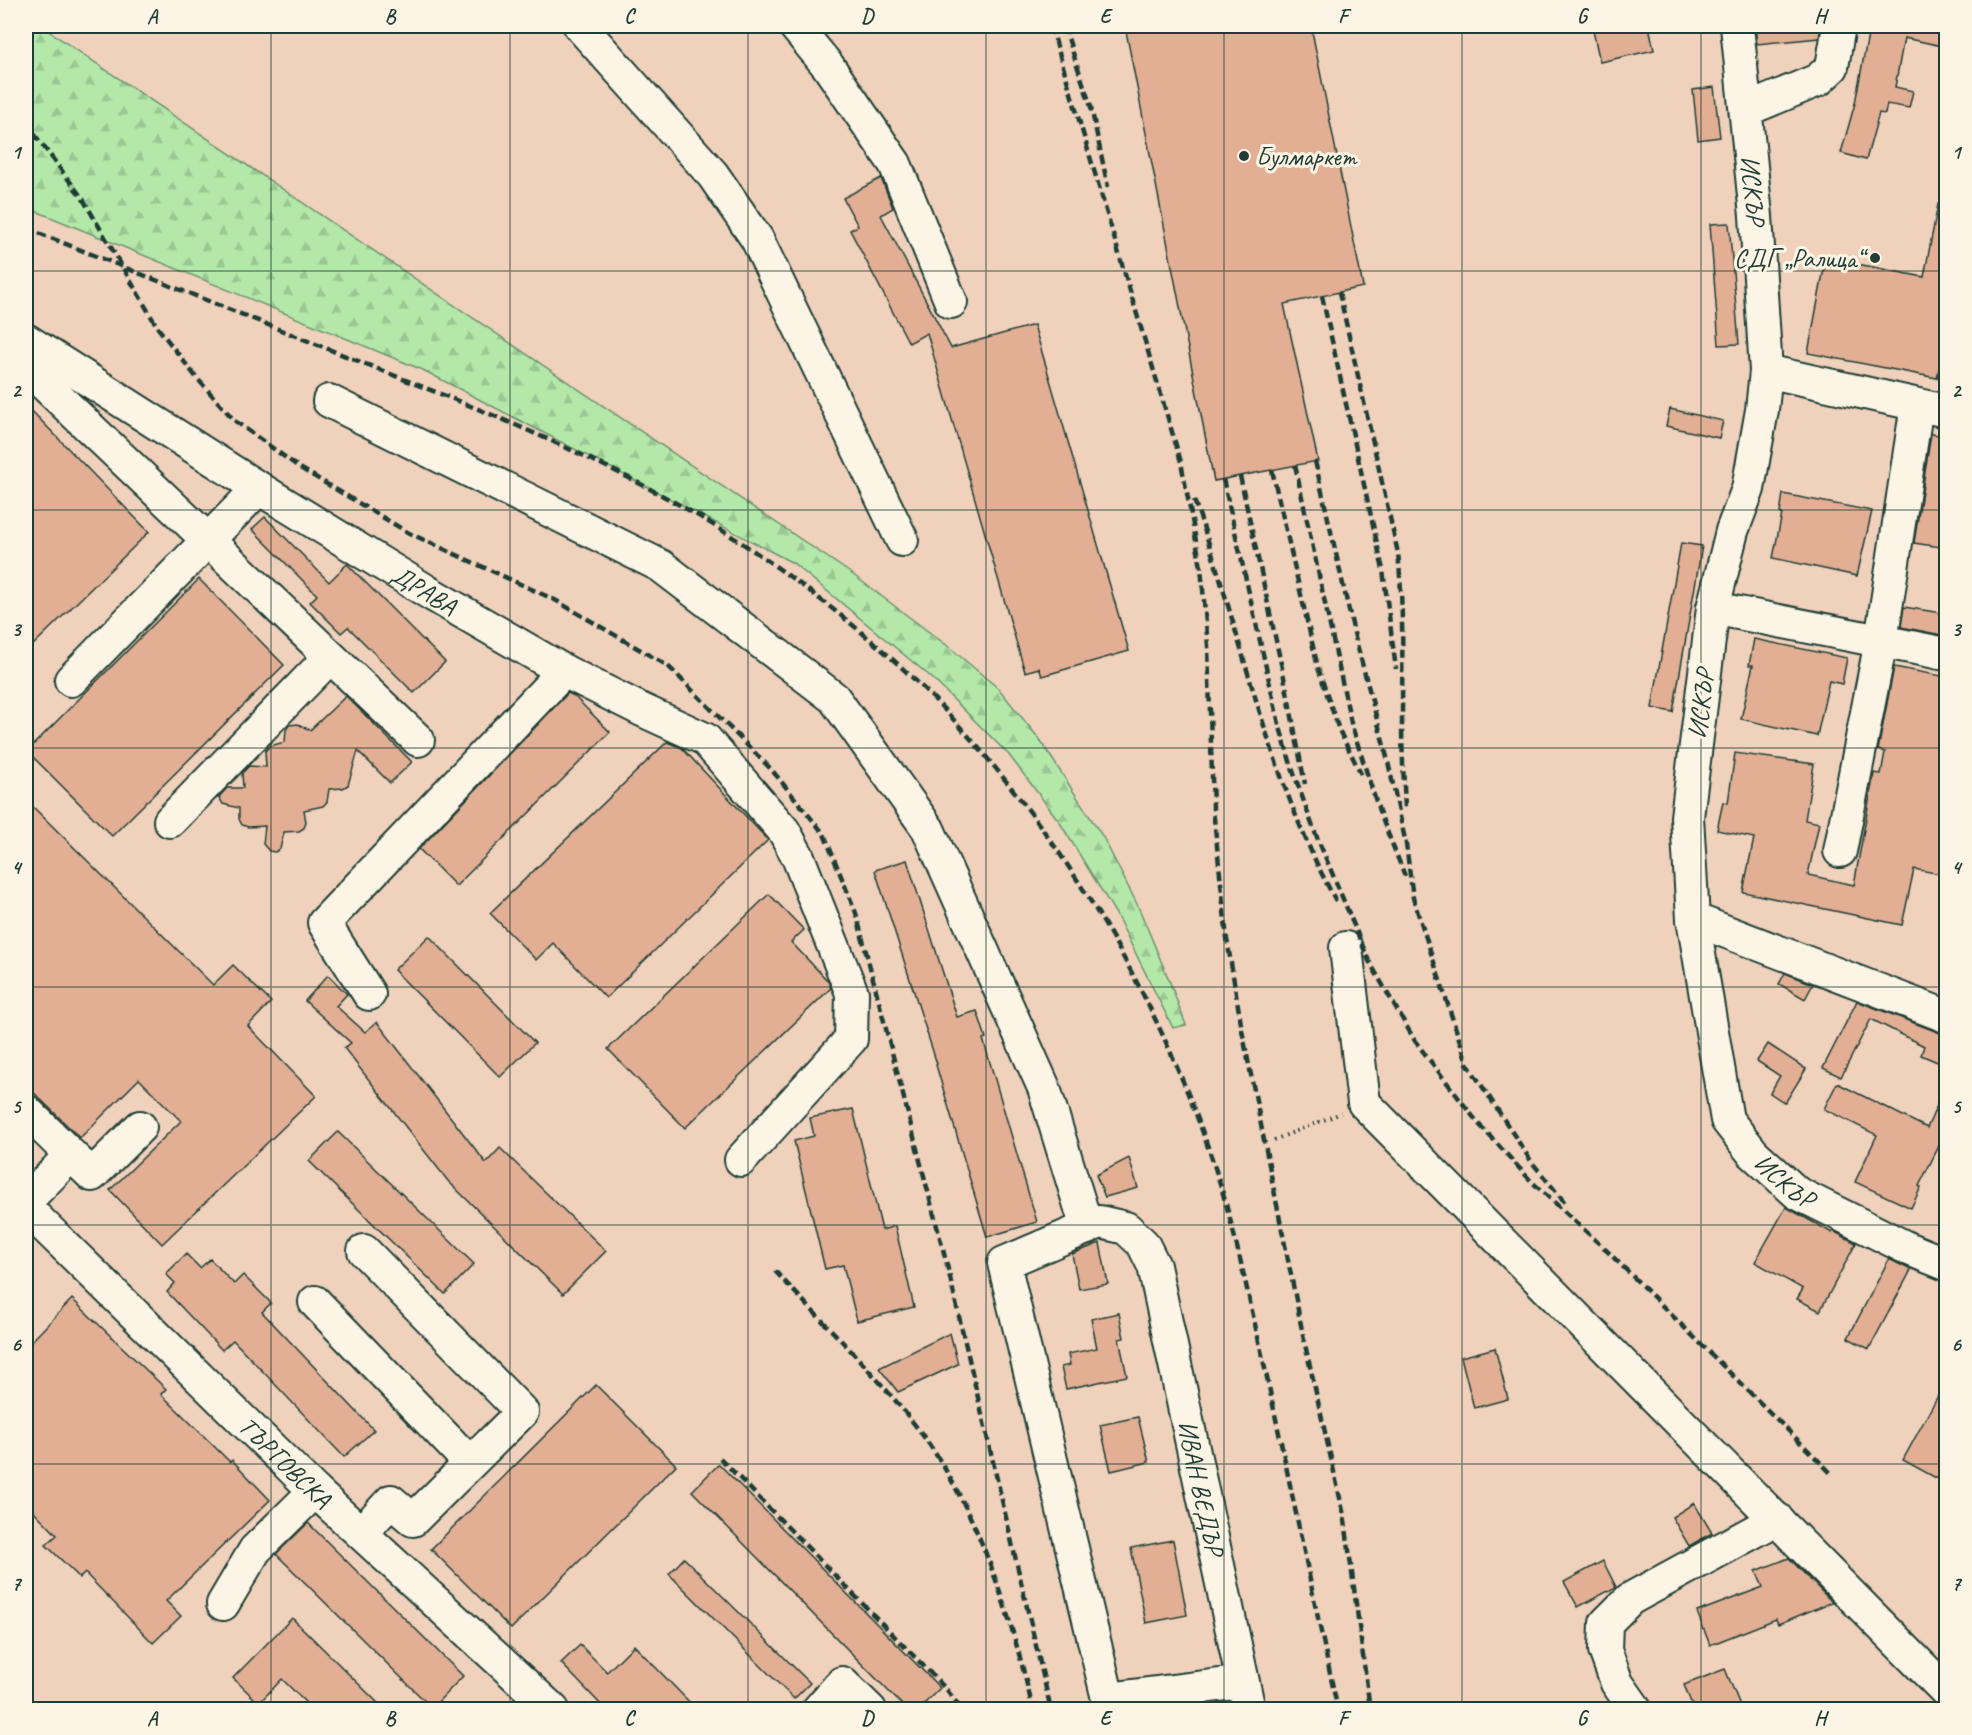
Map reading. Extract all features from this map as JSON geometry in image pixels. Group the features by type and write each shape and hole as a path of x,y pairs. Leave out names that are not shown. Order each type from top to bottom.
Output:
{"street":[{"path":"580,26 713,175 757,239 902,540"},
{"path":"795,26 828,66 895,164 951,302"},
{"name":"ИСКЪР","path":"1737,26 1756,216 1766,371 1762,410 1748,489 1732,531 1713,608 1687,817 1693,919 1727,1120 1752,1153 1797,1193 1909,1249 1947,1264"},
{"path":"1746,110 1818,80 1832,67 1839,26"},
{"name":"ДРАВА","path":"26,340 433,595 564,671 705,739 784,831 798,857 852,993 851,1039 741,1160"},
{"path":"26,367 418,740"},
{"path":"1766,371 1932,408 1881,641 1840,851"},
{"path":"329,400 661,566 834,698 928,829 1044,1088 1087,1228"},
{"path":"71,680 259,488"},
{"path":"1713,608 1947,654"},
{"path":"170,821 330,657"},
{"path":"369,994 324,923 564,671"},
{"path":"1693,919 1947,1016"},
{"path":"1346,948 1364,1103 1947,1691"},
{"path":"26,1111 92,1175 140,1127"},
{"path":"27,1209 71,1155"},
{"name":"ТЪРГОВСКА","path":"27,1209 315,1491 553,1710"},
{"name":"ИВАН ВЕДЪР","path":"1100,1222 1126,1228 1143,1244 1154,1266 1246,1696 1108,1699 1004,1263 1087,1228 1100,1222"},
{"path":"362,1533 391,1501 413,1520 522,1412 363,1251"},
{"path":"315,1302 470,1463"},
{"path":"223,1604 255,1550 315,1491"},
{"path":"1636,1710 1617,1683 1605,1650 1606,1623 1630,1599 1777,1519"},
{"path":"818,1710 842,1683 870,1710"}],"path":[{"path":"1274,1140 1364,1103"}],"shaded area":[{"path":"26,26 1946,26 1946,1709 26,1710"}],"green space":[{"path":"26,26 41,26 852,574 949,647 999,689 1040,740 1103,837 1138,906 1186,1025 1173,1028 1116,914 1059,821 1009,755 931,677 793,563 423,370 26,207"}],"building":[{"name":"Булмаркет","path":"1125,26 1311,26 1363,287 1284,304 1318,461 1214,481"},
{"path":"1592,26 1649,26 1654,50 1600,62"},
{"path":"1755,26 1821,26 1819,38 1757,44"},
{"path":"1872,26 1920,26 1947,31 1947,47 1904,38 1895,87 1913,91 1909,108 1887,104 1885,114 1879,113 1866,160 1841,153"},
{"path":"1714,87 1720,137 1698,140 1693,90"},
{"path":"881,178 893,208 881,215 951,348 1034,325 1129,651 1042,676 1039,668 1025,672 927,333 909,343 850,230 858,226 843,198"},
{"path":"1938,204 1947,205 1947,331 1937,378 1808,353 1826,258 1924,277"},
{"path":"1729,223 1739,344 1719,345 1710,224"},
{"path":"26,405 149,532 26,652"},
{"path":"1670,409 1723,421 1719,438 1666,426"},
{"path":"1931,434 1947,436 1947,548 1914,543"},
{"path":"1783,494 1872,511 1857,576 1773,558 1782,514 1780,513"},
{"path":"265,517 329,582 347,564 445,662 414,693 348,627 341,633 310,602 317,595 252,529"},
{"path":"1681,543 1702,546 1673,712 1652,708"},
{"path":"199,579 284,665 112,836 27,751"},
{"path":"1904,607 1947,614 1947,636 1901,627"},
{"path":"1754,639 1847,658 1842,684 1829,681 1817,736 1741,719 1753,665 1749,665"},
{"path":"1894,667 1947,677 1947,875 1914,869 1902,925 1743,892 1754,838 1717,830 1723,802 1728,803 1735,753 1814,764 1805,820 1819,823 1808,875 1854,885 1874,773 1881,774 1885,752 1878,750"},
{"path":"568,693 574,696 610,732 456,886 419,849"},
{"path":"346,696 412,762 390,783 358,751 348,785 343,788 329,789 327,802 323,806 304,810 306,822 304,828 299,831 284,832 280,849 275,852 269,851 263,844 265,826 242,825 239,819 239,808 223,804 219,797 227,788 243,788 242,773 249,766 266,767 265,751 270,746 285,742 289,725 298,724 310,730"},
{"path":"667,742 682,748 768,840 606,998 553,943 536,960 490,913"},
{"path":"26,800 213,985 233,965 271,1002 248,1026 316,1096 162,1244 110,1190 181,1121 139,1079 80,1138 26,1085"},
{"path":"907,860 957,1017 977,1011 986,1038 983,1039 1037,1222 987,1237 937,1064 875,870"},
{"path":"769,894 804,930 791,942 828,981 831,988 685,1128 608,1049"},
{"path":"429,936 535,1043 500,1077 394,970"},
{"path":"1785,973 1813,984 1805,999 1779,984"},
{"path":"328,975 347,994 336,1006 365,1032 377,1022 486,1163 500,1148 606,1251 563,1294 448,1181 344,1048 351,1043 305,1001"},
{"path":"1857,1001 1947,1034 1947,1066 1921,1055 1924,1046 1871,1019 1841,1077 1823,1068"},
{"path":"1768,1044 1806,1069 1785,1103 1770,1093 1780,1076 1757,1061"},
{"path":"1837,1083 1927,1128 1947,1083 1947,1130 1919,1186 1921,1187 1911,1208 1855,1182 1877,1135 1824,1109"},
{"path":"853,1109 882,1230 895,1226 914,1307 857,1321 843,1265 825,1269 794,1141 814,1136 810,1118"},
{"path":"338,1132 474,1264 445,1294 309,1161"},
{"path":"1129,1158 1138,1188 1105,1197 1096,1175"},
{"path":"1786,1207 1832,1233 1833,1231 1856,1243 1820,1311 1797,1299 1803,1289 1755,1262"},
{"path":"1100,1243 1108,1284 1079,1289 1072,1254"},
{"path":"186,1254 200,1268 210,1259 234,1284 243,1275 271,1303 262,1312 374,1430 344,1457 233,1340 222,1350 167,1292 175,1283 166,1274"},
{"path":"1889,1259 1911,1270 1869,1349 1848,1338"},
{"path":"72,1299 166,1389 161,1394 230,1462 232,1460 270,1500 166,1601 181,1616 153,1643 85,1573 80,1578 46,1545 57,1535 26,1503 26,1347"},
{"path":"1119,1313 1124,1338 1119,1339 1127,1376 1066,1389 1061,1367 1070,1365 1068,1354 1097,1348 1091,1319"},
{"path":"950,1333 958,1364 898,1392 879,1368"},
{"path":"1495,1348 1508,1399 1474,1408 1461,1357"},
{"path":"1947,1379 1947,1484 1903,1460"},
{"path":"596,1385 676,1465 511,1629 431,1549"},
{"path":"1138,1417 1149,1462 1111,1471 1100,1425"},
{"path":"719,1464 940,1688 918,1710 907,1710 692,1491"},
{"path":"1694,1503 1712,1533 1689,1546 1672,1517"},
{"path":"308,1523 463,1676 432,1708 276,1554"},
{"path":"1173,1540 1187,1615 1146,1623 1131,1548"},
{"path":"684,1558 810,1683 794,1699 669,1574"},
{"path":"1789,1558 1832,1602 1778,1624 1776,1619 1710,1645 1697,1612 1763,1587 1756,1571"},
{"path":"1603,1561 1616,1587 1578,1607 1564,1582"},
{"path":"292,1618 385,1710 313,1710 282,1679 259,1703 233,1678"},
{"path":"580,1645 607,1672 634,1645 697,1710 606,1710 561,1663"},
{"path":"1725,1669 1742,1710 1694,1710 1684,1685"}],"railway":[{"path":"1051,26 1181,462 1201,567 1208,646 1213,809 1227,939 1242,1030 1304,1340 1345,1520 1370,1709"},
{"path":"1064,26 1091,107 1108,187"},
{"path":"26,123 83,199 158,328 196,377 235,421 300,468 409,533 555,600 668,666 771,769 824,834 856,913 947,1265 1051,1710"},
{"path":"26,228 483,411 626,476 728,534 808,590 898,664 939,704 985,756 1068,866 1105,925 1139,986 1169,1048 1195,1112 1230,1219 1270,1391 1338,1710"},
{"path":"1339,292 1398,553 1402,617 1402,734 1405,810"},
{"path":"1322,296 1383,570 1396,669"},
{"path":"1315,461 1354,633 1387,757 1406,844 1413,898 1467,1063 1531,1161 1566,1204"},
{"path":"1295,465 1351,723 1379,811 1405,876"},
{"path":"1272,470 1318,668 1339,730 1361,774"},
{"path":"1240,476 1305,784"},
{"path":"1223,479 1279,724 1292,768 1314,830 1369,961 1415,1041 1478,1123 1532,1182 1603,1247 1831,1473"},
{"path":"1194,500 1273,754 1291,804 1336,901"},
{"path":"775,1271 887,1391 921,1433 960,1495 1003,1602 1033,1710"},
{"path":"720,1458 947,1690 962,1710"}],"place":[{"name":"Булмаркет","path":"1244,156"},
{"name":"СДГ „Ралица“","path":"1875,258"}]}
